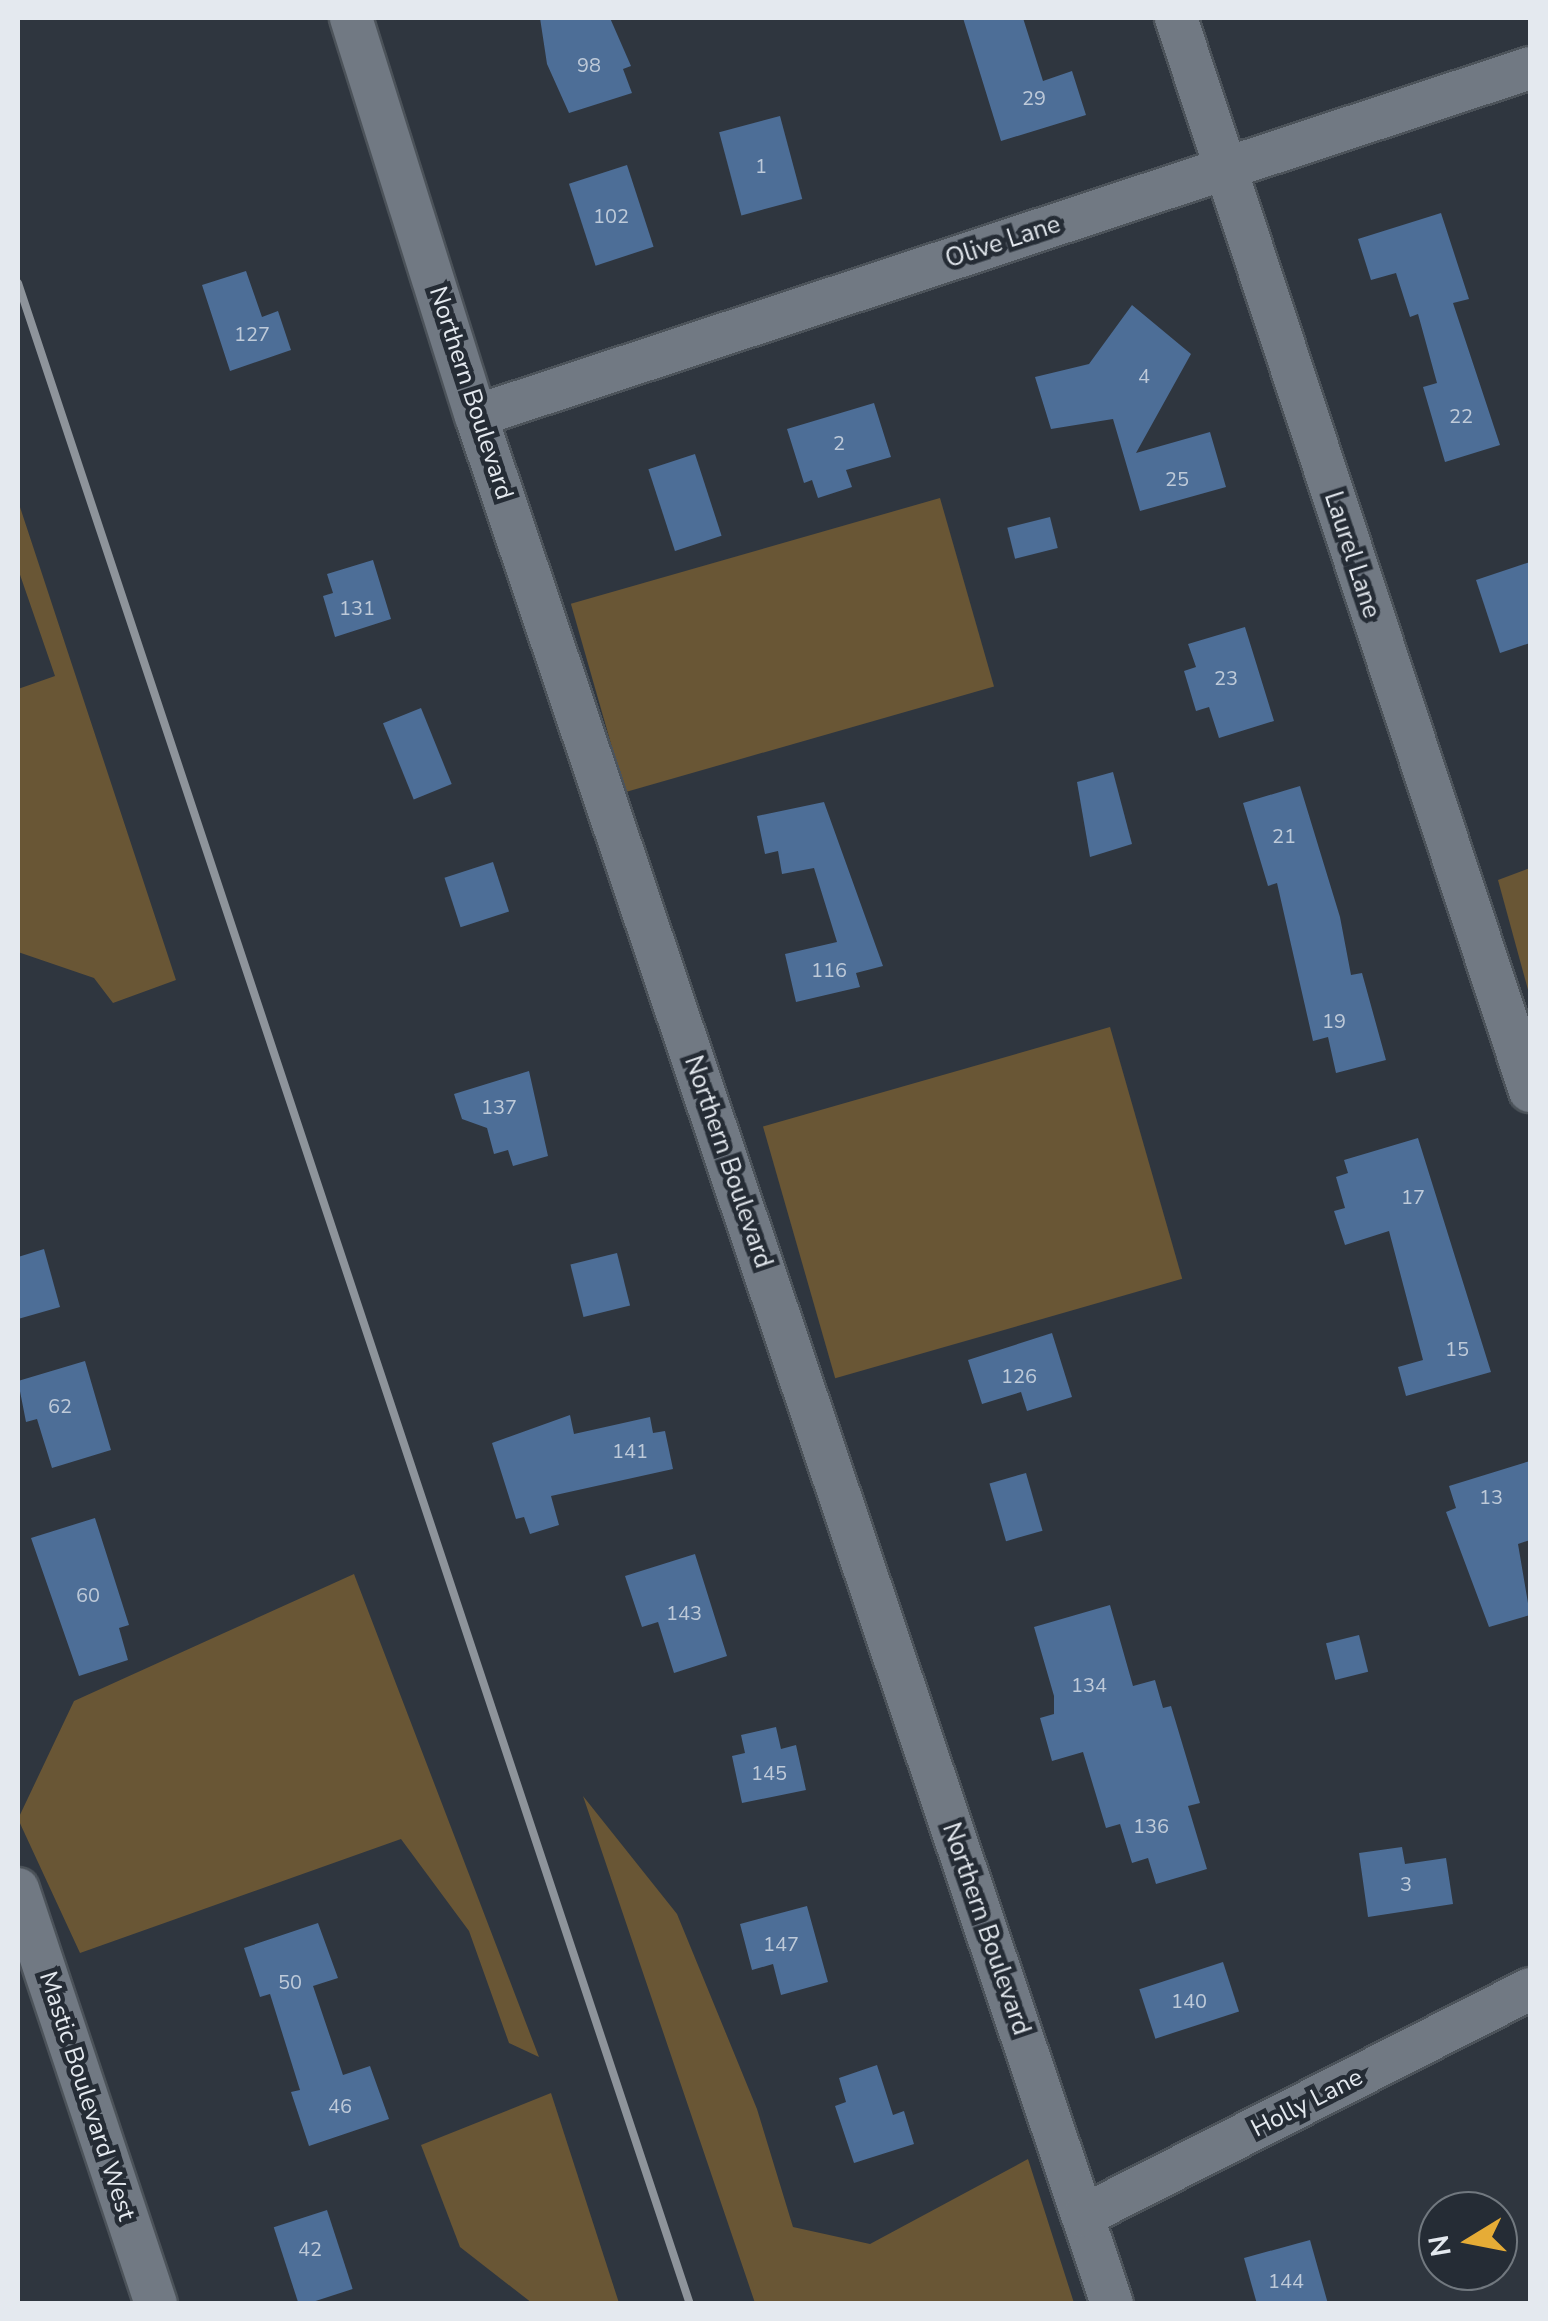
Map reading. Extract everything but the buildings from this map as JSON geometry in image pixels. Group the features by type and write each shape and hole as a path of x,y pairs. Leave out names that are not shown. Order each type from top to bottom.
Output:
{"street":[{"name":"Northern Boulevard","path":"351,18 476,416 1112,2304"},
{"name":"Laurel Lane","path":"1176,18 1530,1091"},
{"name":"Olive Lane","path":"476,416 1530,68"},
{"name":"Mastic Boulevard West","path":"18,1889 156,2304"},
{"name":"Holly Lane","path":"1083,2216 1530,1989"}],"shaded area":[{"path":"940,498 994,686 625,792 571,604"},
{"path":"18,501 176,980 113,1003 94,978 18,952 18,689 55,676 18,569"},
{"path":"1530,868 1530,997 1498,880"},
{"path":"1110,1027 1182,1279 835,1378 763,1127"},
{"path":"354,1574 539,2057 509,2043 469,1931 401,1839 80,1953 18,1819 74,1701"},
{"path":"583,1796 677,1914 757,2109 793,2227 870,2244 1028,2159 1074,2303 755,2303"},
{"path":"551,2093 619,2303 532,2303 460,2247 421,2145"}],"railway":[{"path":"18,283 690,2304"}]}
